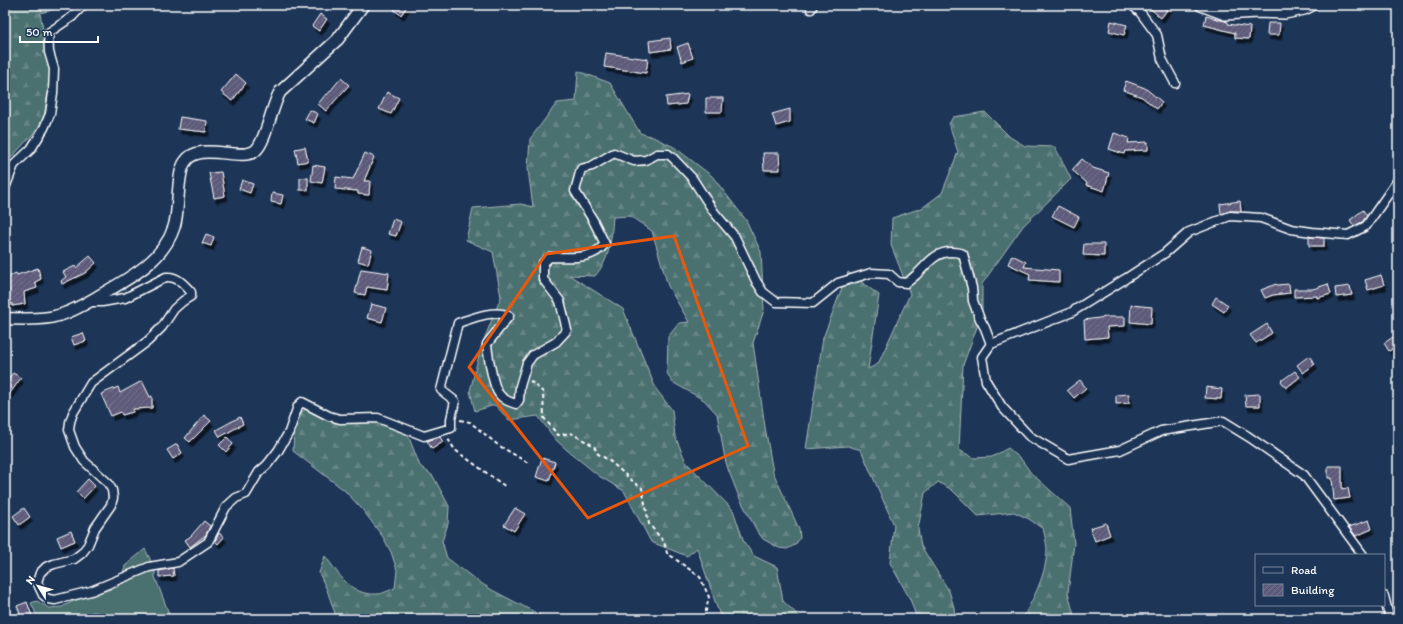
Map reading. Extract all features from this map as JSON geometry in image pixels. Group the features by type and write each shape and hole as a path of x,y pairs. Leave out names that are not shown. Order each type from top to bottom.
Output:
{"main road":[{"path":"5,319 33,320 56,316 87,302 136,275 164,246 173,229 178,214 180,174 185,162 195,154 203,152 248,154 256,150 262,140 275,101 280,92 338,39 362,5"},
{"path":"1201,5 1225,14 1257,12 1285,13 1304,9 1312,5"}],"street":[{"path":"5,188 14,166 31,149 44,128 50,114 54,69 49,52 48,34 72,17 84,5"},
{"path":"1132,5 1140,12 1157,35 1162,59 1175,83"},
{"path":"87,302 102,302 125,298 166,277 177,279 191,292 191,296 174,309 169,318 156,334 91,383 70,422 70,430 75,447 84,461 108,483 114,498 111,505 95,528 88,545 82,553 74,559 50,566 40,573 37,580 39,588 43,595 48,599 55,600 91,591 150,567 178,562 208,542 226,507 236,498 246,494 259,472 267,465 278,451 289,432 298,406 302,402 329,416 340,418 378,418 424,436 451,428 451,419 455,401 441,390 458,323 490,314 503,314 509,316 487,344 496,388 499,395 505,400 516,404 527,363 533,355 556,342 567,330 560,301 543,279 543,263 550,256 584,257 605,244 593,220 575,191 581,168 592,166 614,153 634,161 646,160 656,154 668,154 674,158 692,178 714,212 735,237 756,281 763,292 776,302 813,304 838,283 871,273 889,274 898,282 906,283 937,254 960,252 963,254 972,288 973,301 991,344"},
{"path":"1362,554 1304,475 1250,437 1223,421 1161,430 1120,450 1068,459 1029,436 1002,407 986,381 982,357 991,344 1070,312 1125,279 1165,253 1189,232 1230,216 1261,218 1291,229 1348,234 1366,226 1398,180"},
{"path":"1385,600 1389,616 1388,619"}],"path":[{"path":"523,376 543,392 544,418 558,435 572,433 594,446 598,454 608,459 634,483 642,488 649,524 664,542 666,553 700,577 709,597 705,615 709,619"},
{"path":"451,419 470,422 498,445 530,464"},
{"path":"442,431 455,450 506,487"}],"highlighted area":[{"path":"674,236 748,446 588,518 469,367 546,254"}],"green space":[{"path":"5,5 71,5 40,13 51,73 43,123 10,159 5,174"},
{"path":"578,71 610,83 640,133 653,137 674,147 712,176 746,220 761,252 764,310 753,343 773,472 799,529 800,538 795,545 787,549 779,548 763,539 757,531 739,497 725,459 717,414 704,400 672,382 667,373 668,337 679,323 689,322 668,286 652,231 630,216 613,217 611,241 607,255 595,276 569,275 623,309 656,389 672,410 675,436 686,462 733,510 744,542 754,556 777,567 783,601 802,619 721,619 697,548 687,556 651,542 624,491 599,476 567,450 555,439 538,416 509,420 495,405 475,411 470,391 481,347 501,297 493,252 466,240 473,208 521,204 533,207 528,169 530,139 557,103 576,101"},
{"path":"985,112 1010,137 1025,146 1055,147 1071,179 1023,226 982,284 982,309 980,319 963,365 959,450 974,458 992,457 1008,448 1021,459 1031,473 1070,508 1074,543 1068,593 1075,619 1022,619 1035,594 1045,567 1047,548 1043,529 1029,519 1014,512 978,516 952,490 938,482 925,493 918,529 921,546 949,591 954,607 955,619 917,619 910,599 890,563 894,525 861,450 848,446 806,449 823,338 848,272 879,295 868,369 878,364 910,294 891,245 892,218 922,208 942,193 958,152 949,124 953,117"},
{"path":"306,409 328,418 376,420 396,427 408,435 420,466 433,476 449,506 448,524 442,541 447,558 492,590 548,619 337,619 327,590 319,573 325,556 346,582 353,588 368,594 384,593 395,588 397,570 391,552 383,537 362,509 344,490 293,451 294,430 298,414"},
{"path":"145,549 155,569 155,577 171,619 104,619 97,612 92,612 79,619 32,619 37,616 31,603 37,601 49,608 62,607 76,600 118,587 125,566"}],"building":[{"path":"398,5 408,5 401,15 394,10"},
{"path":"1146,5 1171,5 1161,18"},
{"path":"320,14 327,19 319,31 312,26"},
{"path":"1206,16 1228,22 1228,24 1250,27 1249,39 1235,38 1235,33 1204,25"},
{"path":"1111,21 1127,25 1124,35 1109,31"},
{"path":"1268,23 1280,23 1279,35 1267,35"},
{"path":"670,38 671,49 650,52 649,41"},
{"path":"688,43 693,58 682,62 677,47"},
{"path":"606,53 648,59 646,73 604,67"},
{"path":"236,74 246,83 232,101 221,92"},
{"path":"341,78 349,85 326,111 318,104"},
{"path":"1126,81 1145,88 1162,102 1157,109 1142,97 1123,90"},
{"path":"387,92 399,98 391,114 379,109"},
{"path":"688,94 686,104 667,106 666,97"},
{"path":"706,98 723,98 722,112 706,112"},
{"path":"790,109 790,122 776,126 772,114"},
{"path":"310,110 318,114 314,123 305,119"},
{"path":"180,117 207,121 206,132 178,129"},
{"path":"1114,133 1129,138 1128,143 1148,142 1148,150 1125,151 1124,154 1109,149"},
{"path":"305,147 308,161 298,163 295,149"},
{"path":"365,153 374,157 364,181 370,181 369,195 358,194 358,191 335,189 336,177 353,179"},
{"path":"763,153 779,153 780,170 764,170"},
{"path":"1082,159 1093,168 1109,173 1104,191 1086,185 1087,183 1072,170"},
{"path":"313,165 325,167 322,183 311,181"},
{"path":"221,172 225,196 214,198 209,173"},
{"path":"300,178 308,178 308,190 300,190"},
{"path":"242,180 253,184 250,193 239,189"},
{"path":"272,193 283,195 281,204 271,202"},
{"path":"1240,201 1241,211 1230,211 1221,214 1220,204"},
{"path":"1058,206 1079,217 1074,227 1052,216"},
{"path":"1363,210 1367,216 1362,222 1354,226 1350,220"},
{"path":"393,219 401,222 396,236 388,234"},
{"path":"206,234 214,237 211,246 202,243"},
{"path":"1309,237 1324,238 1324,246 1309,246"},
{"path":"1084,244 1104,244 1104,256 1083,255"},
{"path":"362,247 372,250 368,264 358,261"},
{"path":"1012,255 1026,262 1024,267 1059,270 1059,282 1029,280 1030,274 1008,264"},
{"path":"90,256 96,263 85,273 62,284 61,281 66,277 63,272 75,266 76,268"},
{"path":"38,268 41,279 35,282 37,288 24,292 25,304 12,306 12,303 5,305 5,278 16,273 17,275"},
{"path":"361,269 389,273 387,290 367,287 365,295 355,293"},
{"path":"1381,275 1384,285 1368,290 1365,280"},
{"path":"1276,284 1289,284 1290,293 1273,295 1265,298 1261,290"},
{"path":"1328,284 1331,294 1317,298 1317,296 1294,297 1294,289 1313,289"},
{"path":"1350,286 1352,295 1336,297 1335,288"},
{"path":"1216,297 1228,305 1224,312 1212,304"},
{"path":"371,304 386,308 382,322 367,318"},
{"path":"1131,305 1152,307 1151,324 1130,322"},
{"path":"1106,317 1125,317 1125,326 1107,327 1108,337 1085,339 1084,320"},
{"path":"1267,324 1272,333 1256,343 1250,335"},
{"path":"83,333 86,341 74,345 71,337"},
{"path":"1398,334 1398,345 1389,351 1384,343"},
{"path":"1309,356 1315,364 1303,373 1297,365"},
{"path":"1295,371 1300,377 1286,388 1281,381"},
{"path":"13,373 21,378 5,400 5,383"},
{"path":"1080,380 1086,388 1074,398 1067,390"},
{"path":"142,381 150,397 152,396 152,408 133,409 133,412 122,415 121,412 111,416 101,394 118,387 120,393"},
{"path":"1206,387 1222,389 1221,399 1205,398"},
{"path":"1129,394 1129,403 1116,404 1116,395"},
{"path":"1260,394 1260,406 1246,406 1245,395"},
{"path":"204,415 211,421 190,442 185,438"},
{"path":"240,417 243,424 220,437 216,430"},
{"path":"227,437 233,444 226,452 219,445"},
{"path":"440,437 443,442 432,449 427,441"},
{"path":"177,444 182,453 173,459 167,450"},
{"path":"542,458 555,462 549,481 536,477"},
{"path":"1328,466 1342,466 1342,489 1348,488 1350,498 1334,500 1332,478 1328,478"},
{"path":"88,479 95,486 83,499 76,492"},
{"path":"24,508 30,517 19,525 13,516"},
{"path":"515,508 525,514 514,531 504,525"},
{"path":"1369,520 1372,529 1356,536 1349,527"},
{"path":"204,521 210,526 206,535 190,547 185,540 191,536"},
{"path":"1106,523 1110,535 1095,541 1090,528"},
{"path":"71,531 75,541 61,547 57,537"},
{"path":"219,533 224,537 218,544 215,541"},
{"path":"173,568 174,576 159,577 159,571"},
{"path":"27,602 32,616 22,619 17,606"}]}
